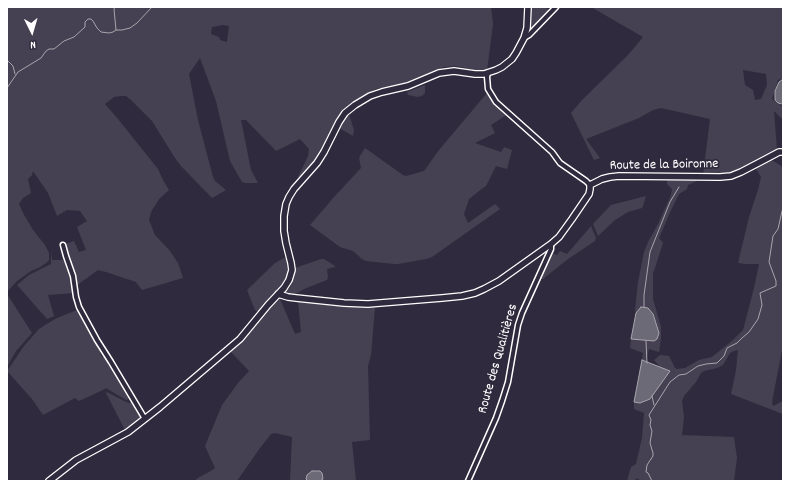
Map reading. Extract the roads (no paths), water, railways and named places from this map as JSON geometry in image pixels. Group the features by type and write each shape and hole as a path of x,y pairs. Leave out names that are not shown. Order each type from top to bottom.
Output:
{"street":[{"path":"49,481 76,460 122,435 145,419 184,387 244,334 287,284 292,273 284,231 286,204 294,189 307,175 324,152 345,113 370,96 408,86 440,73 454,71 475,74 488,73 496,70 508,63 516,53 524,38 527,28 528,7"},
{"path":"524,38 529,35 556,7"},
{"path":"488,73 486,77 488,89 496,102 552,152 560,163 590,185"},
{"name":"Route de la Boironne","path":"590,185 602,179 620,176 720,178 741,172 779,152 783,152"},
{"name":"Route des Qualitières","path":"468,481 502,401 508,382 518,325 522,313 551,249 551,244 559,237 589,194 590,185"},
{"path":"278,294 288,297 344,304 392,303 462,296 479,291 495,283 551,244"},
{"path":"63,245 73,276 79,307 97,340 145,419"}],"waterway":[{"path":"115,7 116,30"},
{"path":"7,88 18,72 41,58 49,49 54,49 64,41 74,37 85,27 85,22 88,19 91,19 101,32 109,33 116,30 130,28 137,23 152,7"},
{"path":"7,60 13,66 15,74"},
{"path":"644,307 644,295 650,252 670,202 679,187"},
{"path":"652,481 646,472 647,465 653,456 650,443 652,431 649,415 670,382 679,375 686,374 698,366 717,363 724,356 727,348 737,343 749,332 758,319 762,305 760,293 776,286 776,281 769,262 773,236 778,229 783,207"},
{"path":"646,341 647,363"},
{"path":"652,396 654,405"}]}
